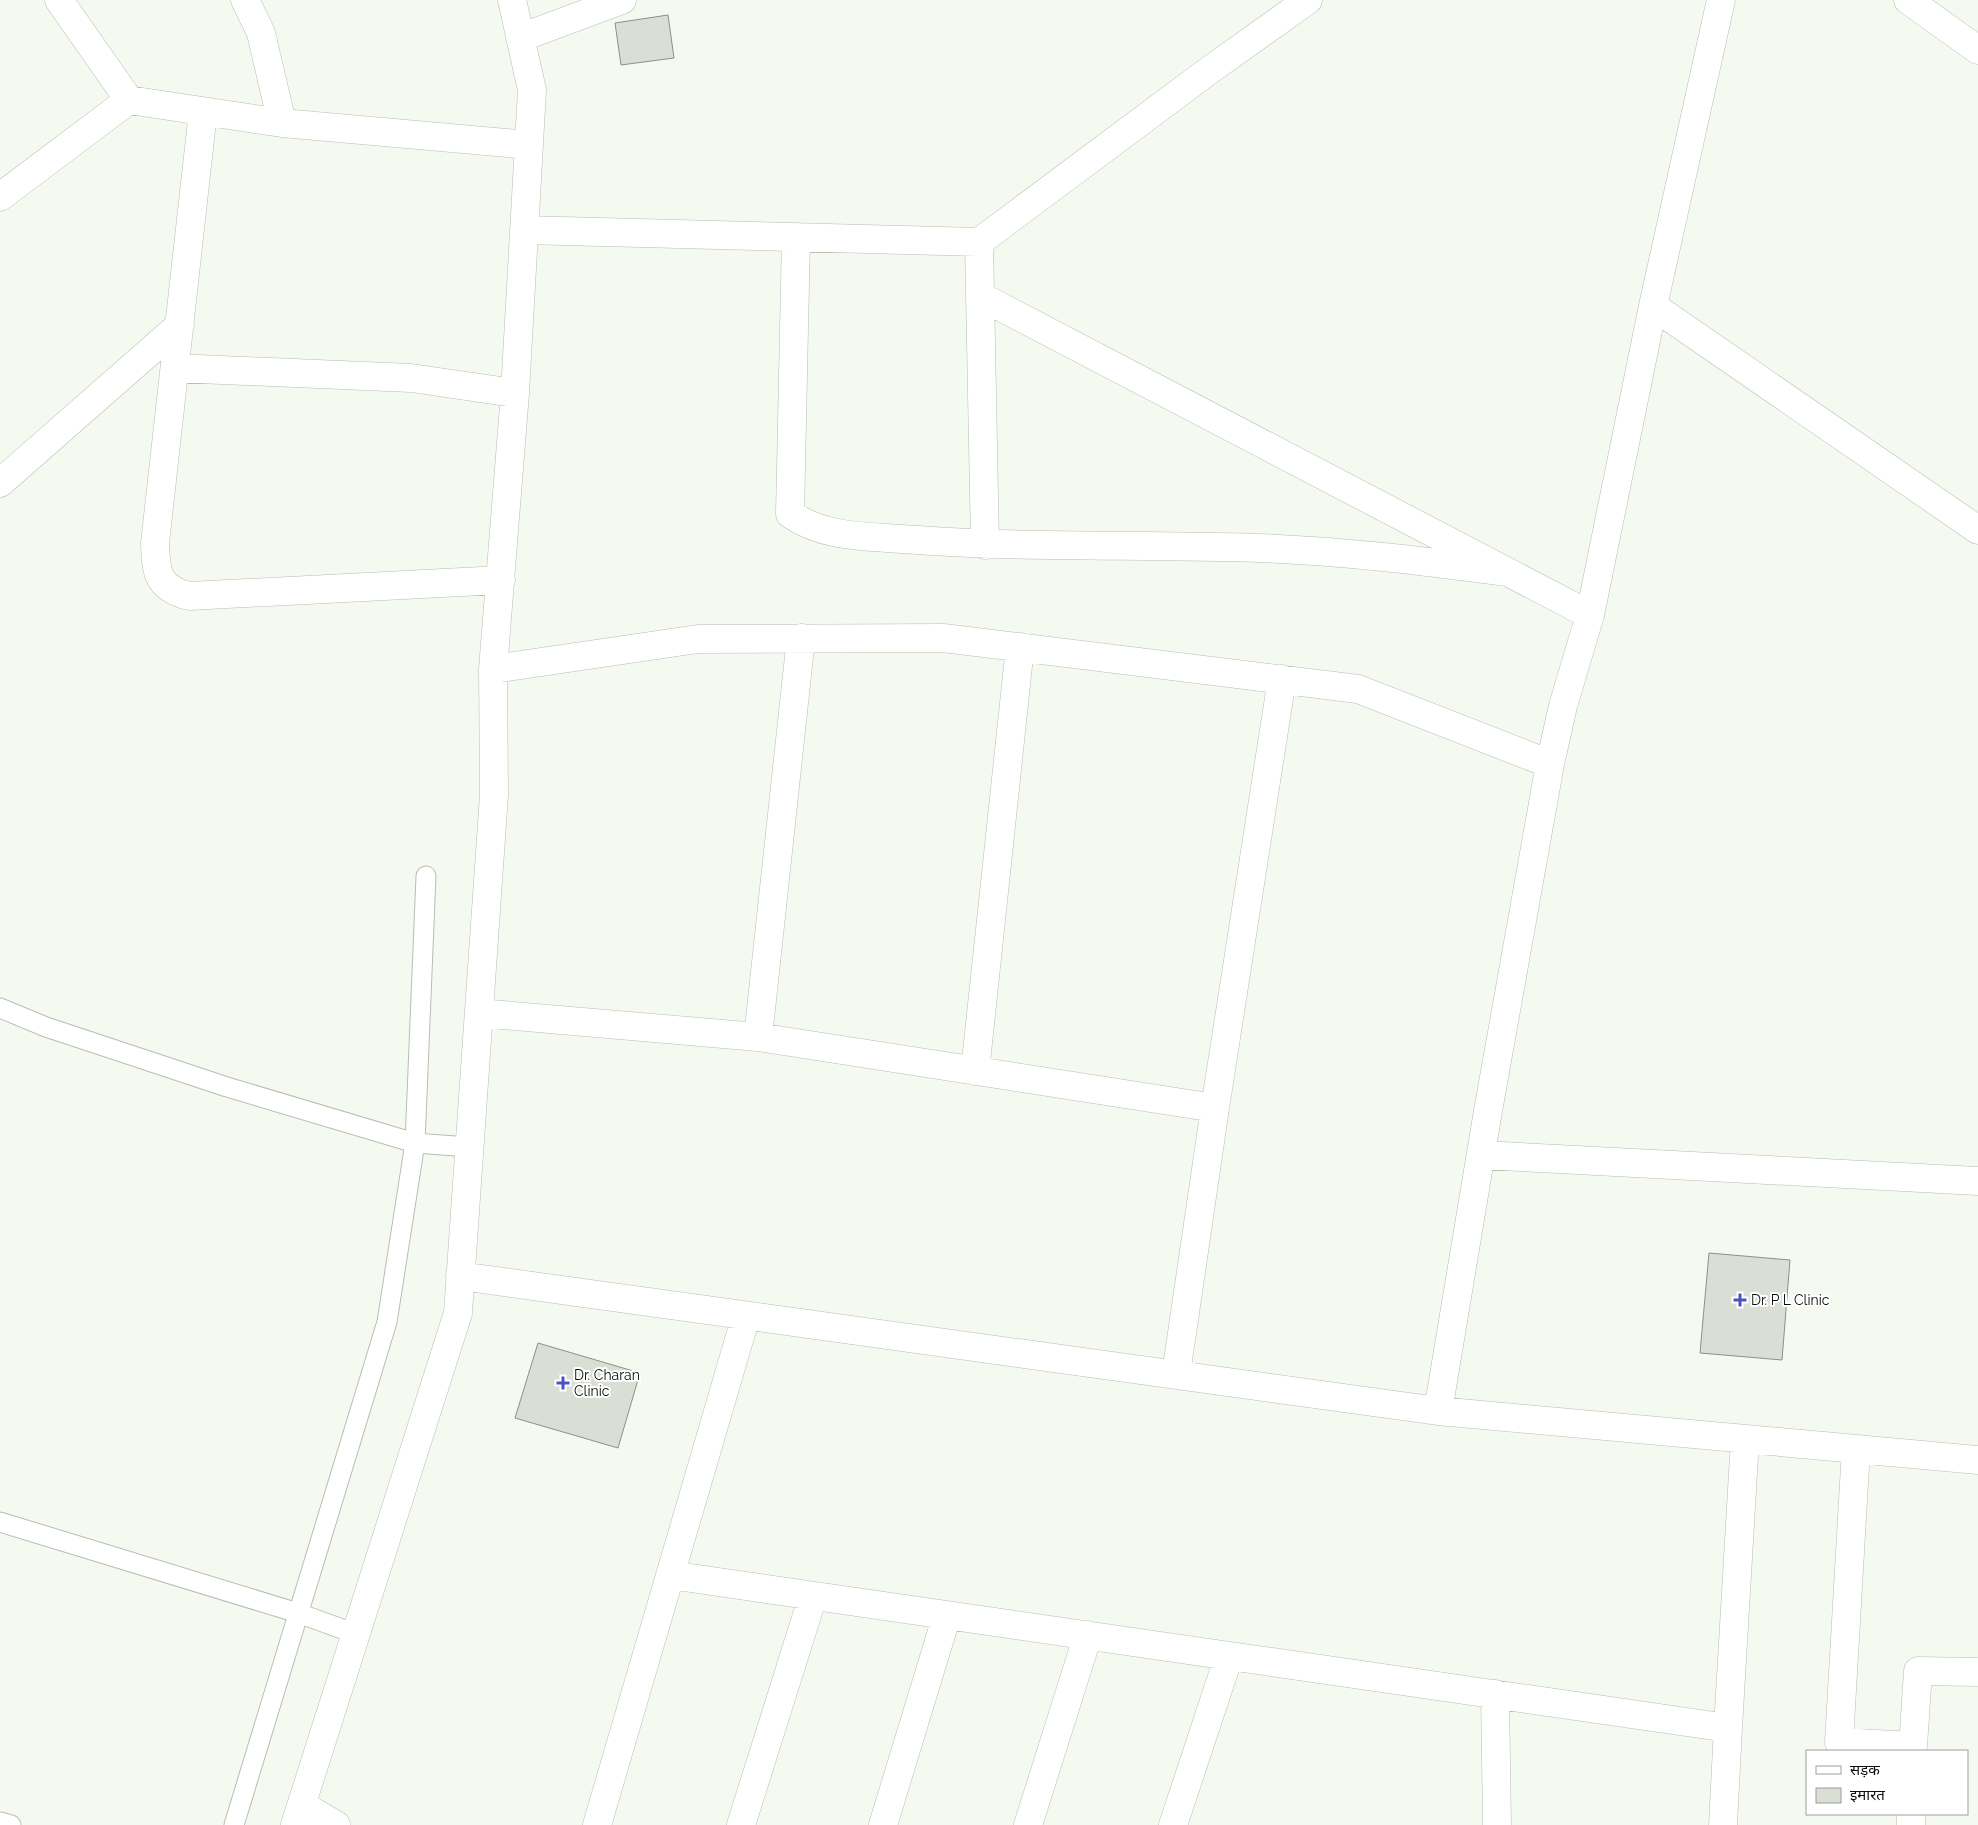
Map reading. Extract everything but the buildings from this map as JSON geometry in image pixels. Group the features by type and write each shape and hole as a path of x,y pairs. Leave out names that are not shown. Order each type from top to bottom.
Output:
{"street":[{"path":"59,0 129,100 282,123 529,145"},
{"path":"245,0 261,33 282,123"},
{"path":"336,1825 299,1815 458,1313 494,795 494,669 515,393 532,90 512,0"},
{"path":"520,38 622,0"},
{"path":"524,230 979,242 1308,0"},
{"path":"1438,1412 1550,764 1563,706 1590,615 1653,306 1721,0"},
{"path":"1908,0 1978,50"},
{"path":"0,196 129,100"},
{"path":"203,112 155,543 155,565 160,579 175,593 189,596 501,580"},
{"path":"796,237 790,514 803,523 829,533 985,545 1320,550 1507,572"},
{"path":"979,242 985,545"},
{"path":"980,296 1590,615"},
{"path":"1653,306 1978,530"},
{"path":"0,483 180,325"},
{"path":"175,368 411,378 515,393"},
{"path":"758,1037 801,638"},
{"path":"494,669 698,639 943,638 1358,689 1550,764"},
{"path":"976,1071 1020,647"},
{"path":"1176,1374 1215,1108 1282,679"},
{"path":"479,1013 758,1037 1215,1108"},
{"path":"1481,1155 1978,1181"},
{"path":"460,1276 1176,1374 1438,1412 1978,1460"},
{"path":"597,1825 746,1316"},
{"path":"1723,1825 1745,1439"},
{"path":"1856,1449 1839,1742 1913,1749 1918,1671 1978,1672"},
{"path":"670,1575 1728,1728"},
{"path":"741,1825 813,1596"},
{"path":"883,1825 947,1615"},
{"path":"1028,1825 1088,1635"},
{"path":"1173,1825 1229,1656"},
{"path":"1495,1694 1497,1825"}],"lane":[{"path":"234,1825 387,1322 415,1143 426,876"},
{"path":"0,1008 46,1026 227,1087 415,1143 469,1147"},
{"path":"0,1522 298,1613 356,1634"},
{"path":"0,1822 11,1825"}],"place":[{"name":"Dr. P L Clinic","path":"1740,1300"},
{"name":"Dr. Charan Clinic","path":"563,1383"}]}
